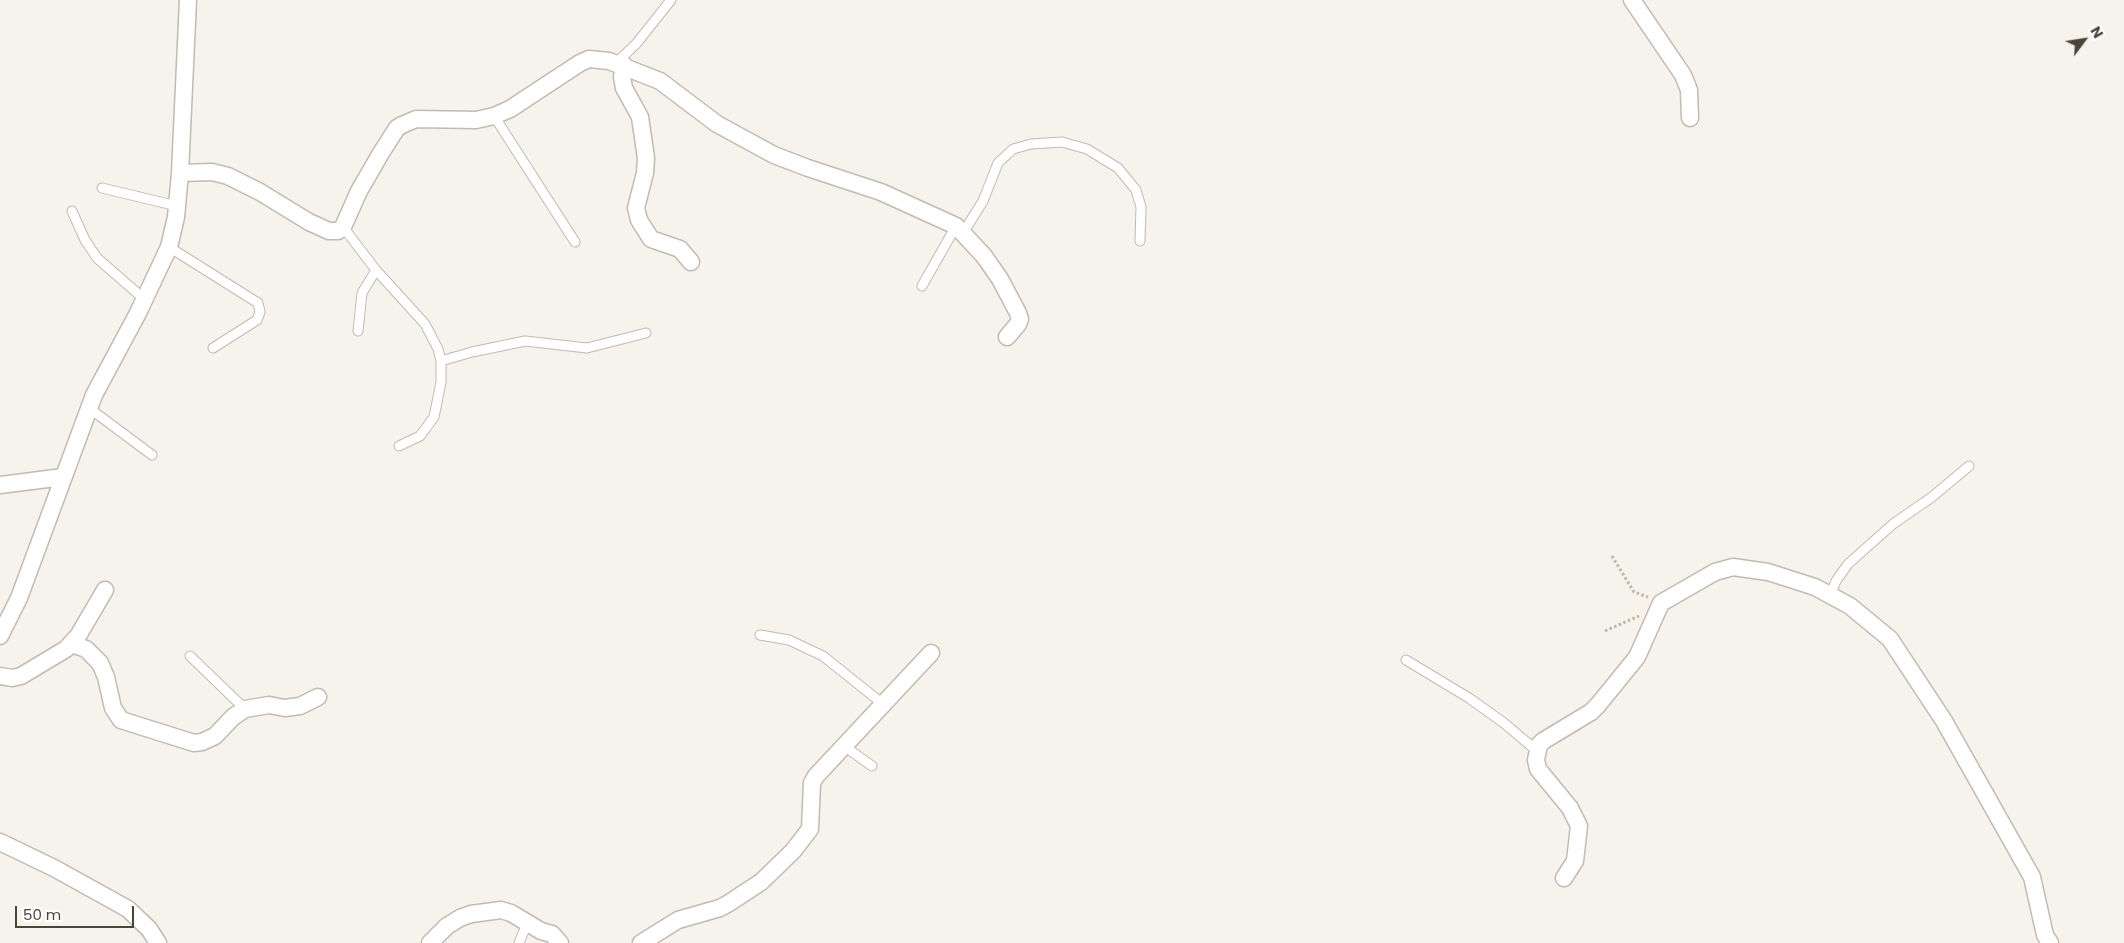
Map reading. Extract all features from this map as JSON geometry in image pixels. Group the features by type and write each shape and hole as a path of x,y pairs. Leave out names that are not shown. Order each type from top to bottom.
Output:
{"street":[{"path":"0,636 5,616 22,590 89,408 169,247 176,217 180,173 188,0"},
{"path":"1632,0 1683,76 1689,90 1690,118"},
{"path":"180,173 212,172 228,176 329,231 338,230 343,227 360,191 397,128 416,119 476,120 494,116 510,109 585,61 600,59 620,64 660,81 717,124 774,155 881,192 959,230 984,256 1000,279 1018,313 1020,318 1018,324 1007,337"},
{"path":"620,64 624,88 640,117 646,158 645,173 636,208 639,220 652,239 680,249 692,262"},
{"path":"0,485 63,477"},
{"path":"1564,878 1575,861 1579,826 1570,808 1538,769 1537,752 1543,741 1591,712 1598,705 1637,656 1662,604 1715,572 1733,567 1768,572 1816,587 1850,606 1890,639 1944,721 2032,877 2045,935 2050,943"},
{"path":"0,676 12,678 21,676 72,644 105,590"},
{"path":"72,644 86,649 100,663 106,677 113,708 121,720 194,743 202,742 215,736 233,716 245,709 269,705 285,708 300,706 318,697"},
{"path":"641,943 678,920 720,908 729,903 760,882 793,851 810,829 812,783 816,776 931,653"},
{"path":"0,842 54,868 128,909 149,929 158,943"},
{"path":"430,943 448,926 460,918 471,914 501,910 528,921 541,930 552,934 560,943"}],"lane":[{"path":"620,64 671,0"},
{"path":"494,116 575,242"},
{"path":"922,286 959,230 983,201 998,163 1013,149 1031,144 1062,142 1087,149 1118,168 1136,190 1141,207 1140,241"},
{"path":"102,188 176,206"},
{"path":"72,211 90,249 104,265 144,299"},
{"path":"343,227 376,270 425,324 438,349 441,361 441,382 434,416 420,436 399,446"},
{"path":"169,247 258,303 260,312 257,320 213,348"},
{"path":"358,331 362,292 376,270"},
{"path":"441,361 472,352 525,341 587,348 646,333"},
{"path":"89,408 152,455"},
{"path":"1830,595 1848,564 1893,524 1932,497 1969,466"},
{"path":"760,635 789,640 823,656 883,704"},
{"path":"190,656 245,709"},
{"path":"1406,660 1469,698 1504,723 1537,752"},
{"path":"844,746 872,766"},
{"path":"519,943 528,921"}],"path":[{"path":"1612,556 1634,592 1662,604"},
{"path":"1605,631 1662,604"}]}
